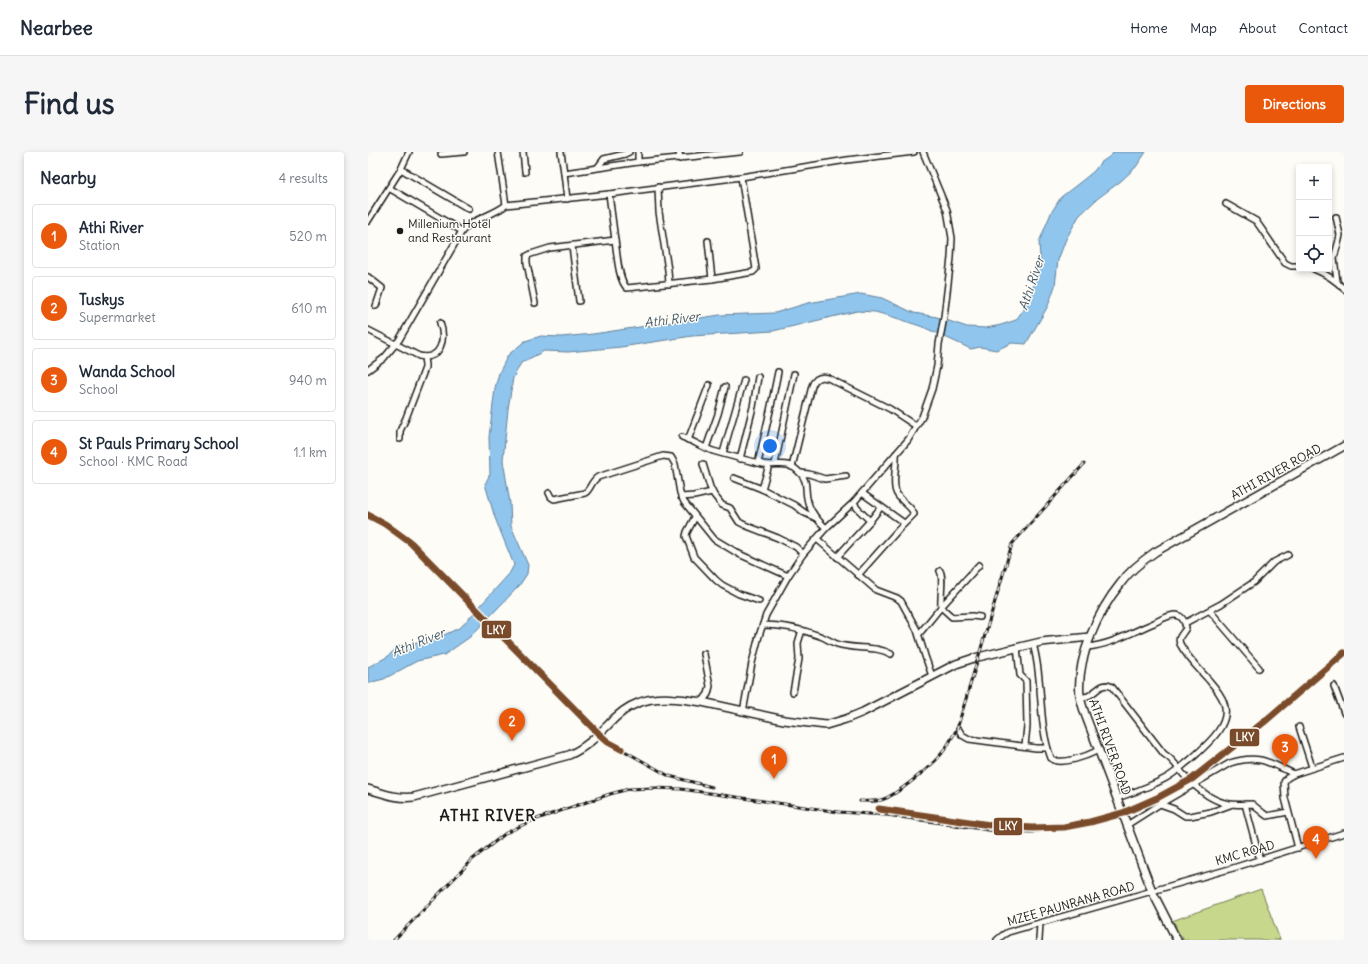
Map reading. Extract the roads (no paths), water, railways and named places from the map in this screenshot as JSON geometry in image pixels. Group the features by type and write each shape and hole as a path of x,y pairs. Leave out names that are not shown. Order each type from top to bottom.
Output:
{"street":[{"path":"368,221 401,169 409,152"},
{"path":"441,154 464,152"},
{"path":"498,152 506,205"},
{"path":"522,152 525,172"},
{"path":"561,152 567,199"},
{"path":"603,152 603,160"},
{"path":"598,167 603,160 608,157 626,154 629,152"},
{"path":"638,152 638,162"},
{"path":"679,152 680,159"},
{"path":"564,173 638,162 740,152"},
{"path":"368,370 384,358 399,340 462,231 472,222 499,211 506,205 609,194 741,177 847,160 914,152"},
{"path":"743,712 752,663 766,615 788,576 803,554 826,528 854,502 908,440 922,417 932,389 944,317 952,238 947,210 923,152"},
{"path":"401,169 469,208"},
{"path":"609,194 620,274 625,286 630,288 669,284 750,273 756,269 741,177"},
{"path":"658,187 659,212 669,284"},
{"path":"389,188 462,231"},
{"path":"1226,204 1256,221 1285,263 1291,266 1296,266"},
{"path":"1336,217 1340,240 1332,263 1337,281"},
{"path":"535,303 527,256 541,250 615,240"},
{"path":"708,241 712,278"},
{"path":"572,246 579,301"},
{"path":"1324,272 1337,281 1344,289"},
{"path":"368,277 382,288 376,306"},
{"path":"368,330 424,357 434,355 439,349 442,340 442,329 440,323"},
{"path":"400,439 400,431 425,368 424,357"},
{"path":"758,463 778,372"},
{"path":"776,464 794,374"},
{"path":"740,459 753,407 758,377"},
{"path":"792,467 812,386 814,381 819,378 828,378 901,415 916,426"},
{"path":"723,453 744,380"},
{"path":"688,440 709,384"},
{"path":"706,448 718,414 725,387"},
{"path":"682,438 706,448 740,459 769,465 783,464 792,467 801,473 825,479 846,476"},
{"name":"ATHI RIVER ROAD","path":"1177,940 1152,891 1080,698 1083,663 1090,638 1103,610 1116,589 1128,574 1146,558 1344,446"},
{"path":"858,575 904,523 914,514 896,492 896,454"},
{"path":"549,493 554,499 585,493 588,491 593,480 598,477 667,456 671,457 675,464 681,497 709,534 721,544 739,554 788,576"},
{"path":"703,464 712,492 721,504 730,508 741,524 778,538 796,547 803,554"},
{"path":"762,489 769,465"},
{"path":"801,473 806,482 809,506 816,518 826,528"},
{"path":"734,478 762,489 816,518"},
{"path":"681,497 712,492"},
{"path":"862,493 904,523"},
{"path":"854,502 857,508 870,521"},
{"path":"837,557 881,507"},
{"path":"695,517 686,536 694,558 722,585 739,594 759,601"},
{"path":"817,539 876,590 899,599 910,615 919,634 932,676"},
{"path":"1185,623 1210,611 1254,582 1274,562 1288,555"},
{"path":"919,634 979,565"},
{"path":"940,571 942,574 940,592 941,607 952,617 980,617"},
{"path":"1210,611 1260,668"},
{"path":"1087,647 1105,645 1173,615 1181,617 1186,628 1180,637 1179,642 1195,665 1222,697 1224,702 1225,711 1222,723 1216,735 1179,769 1167,778 1148,787 1117,798"},
{"path":"763,625 784,626 802,630 821,636 837,644 880,649 891,654"},
{"path":"793,692 799,659 798,643 802,630"},
{"path":"368,789 393,797 414,797 577,752 592,741 619,714 638,702 654,699 702,702 784,720 826,725 863,712 932,676 967,660 1033,644 1067,639 1090,638"},
{"path":"1033,644 1039,671 1044,734 1051,758 1056,762 1088,755 1099,750"},
{"path":"1017,647 1020,676 1026,681 1027,726 1025,746"},
{"path":"702,702 708,694 710,686 704,654"},
{"path":"1080,698 1090,695 1103,685 1109,685 1112,687 1164,754 1171,759 1194,784 1217,800 1232,805"},
{"path":"1334,686 1344,713"},
{"path":"1299,727 1312,767"},
{"path":"959,730 962,735 969,738 1036,748 1047,748"},
{"path":"1298,848 1293,825 1288,812 1283,785 1287,778 1294,774 1344,758"},
{"path":"1127,825 1230,763 1240,760 1261,759 1294,774"},
{"path":"1160,804 1174,809 1185,816 1211,812 1232,805 1245,804 1252,804 1267,816 1288,812"},
{"path":"1245,804 1260,860"},
{"name":"KMC ROAD","path":"1152,891 1260,860 1344,833"},
{"name":"MZEE PAUNRANA ROAD","path":"997,940 1008,932 1152,891"},
{"path":"1039,940 1040,923"}],"water":[{"path":"1114,152 1146,152 1136,167 1079,216 1066,239 1058,260 1055,286 1048,306 1026,344 1012,343 996,350 980,347 971,349 923,327 890,316 875,312 857,311 773,331 692,336 621,347 568,352 544,351 521,363 513,378 508,409 503,460 510,503 511,526 528,565 527,574 519,586 470,637 444,655 417,661 384,679 368,683 368,667 387,657 398,647 444,635 461,627 509,574 514,565 495,518 485,484 490,474 489,437 495,388 499,373 508,355 525,341 541,336 561,337 593,334 720,315 775,313 808,303 861,294 882,298 914,313 937,317 967,327 986,328 1001,325 1016,320 1025,307 1032,291 1040,258 1039,242 1051,213 1061,197 1094,171 1100,163"}],"railway":[{"path":"860,801 878,801 896,793 923,772 946,747 957,729 1012,544 1084,464"},
{"path":"621,749 669,776 712,787"},
{"path":"394,940 473,859 506,833 531,821 629,789 681,789 839,812 885,815"},
{"path":"880,814 995,831 1032,832 1064,827"}],"place":[{"name":"Millenium Hotel and Restaurant","path":"400,231"},
{"name":"Tuskys","path":"512,741"},
{"name":"Wanda School","path":"1285,767"},
{"name":"Athi River","path":"774,779"},
{"name":"St Pauls Primary School","path":"1316,859"}],"district":[{"name":"ATHI RIVER","path":"488,815"}]}
